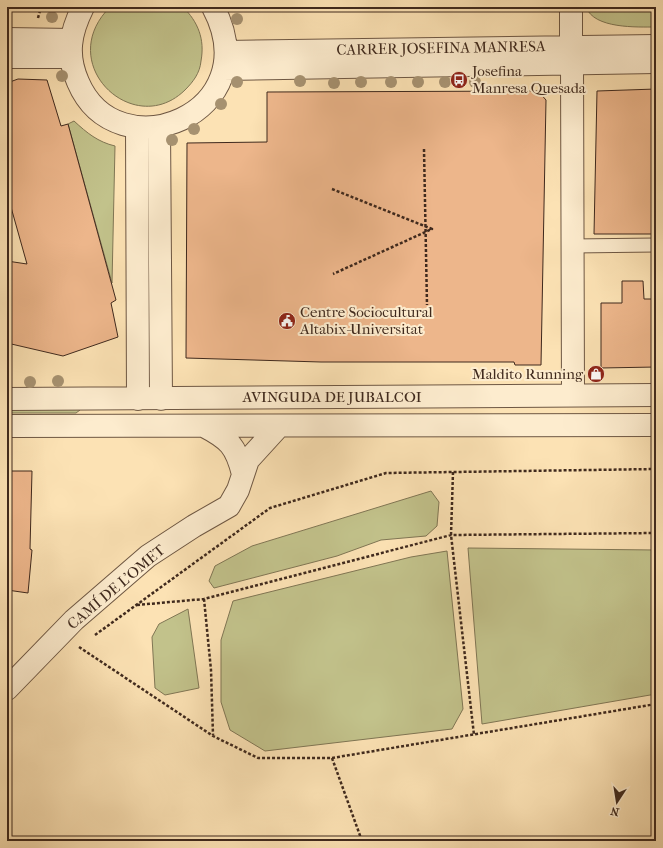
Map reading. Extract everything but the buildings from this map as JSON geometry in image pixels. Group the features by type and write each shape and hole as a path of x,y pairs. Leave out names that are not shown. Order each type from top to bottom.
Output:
{"street":[{"path":"83,7 74,25 70,48 73,71 81,89 92,104 106,115 123,123 137,127 159,127 180,121 196,112 210,97 219,82 225,60 223,29 213,7"},
{"path":"571,7 573,395"},
{"path":"7,39 70,48"},
{"name":"CARRER JOSEFINA MANRESA","path":"225,60 572,54 656,46"},
{"path":"7,57 70,48"},
{"name":"CARRER JOSEFINA MANRESA","path":"572,54 656,62"},
{"path":"137,127 138,399"},
{"path":"159,127 161,399"},
{"name":"AVINGUDA DE JUBALCOI","path":"7,399 656,395"},
{"name":"AVINGUDA DE JUBALCOI","path":"7,426 656,425"},
{"path":"204,426 224,437 238,456 242,474"},
{"name":"CAMÍ DE L'OMET","path":"7,688 60,634 148,556 194,526 229,506 238,490 242,474 248,460 280,426"}],"lane":[{"path":"573,246 656,244"}],"path":[{"path":"38,20 41,7"},
{"path":"652,14 655,7"},
{"path":"424,149 427,305"},
{"path":"332,190 432,229 333,274"},
{"path":"60,634 96,634 270,508 386,473 656,469"},
{"path":"453,472 451,536 474,735"},
{"path":"136,605 204,599 451,536 656,533"},
{"path":"204,599 211,670 213,736"},
{"path":"60,634 213,736 258,758 332,758 656,704"},
{"path":"332,758 362,841"}],"green space":[{"path":"110,7 183,7 193,19 199,31 202,45 198,73 185,90 165,103 144,106 124,101 107,89 95,71 90,51 95,29"},
{"path":"586,7 656,7 656,27 628,26 607,23 591,14"},
{"path":"74,121 93,136 103,142 115,146 112,283 68,124"},
{"path":"7,407 76,408 80,410 76,413 7,413"},
{"path":"431,491 439,502 437,526 426,536 381,540 337,556 214,588 209,581 215,566 252,546"},
{"path":"468,548 656,550 656,694 482,724"},
{"path":"447,551 463,709 452,729 265,751 230,730 221,702 221,640 233,601 411,557"},
{"path":"188,609 199,688 165,695 155,688 152,637 159,624"}],"place":[{"name":"Josefina Manresa Quesada","path":"459,80"},
{"name":"Centre Sociocultural Altabix-Universitat","path":"287,321"},
{"name":"Maldito Running","path":"596,374"}]}
